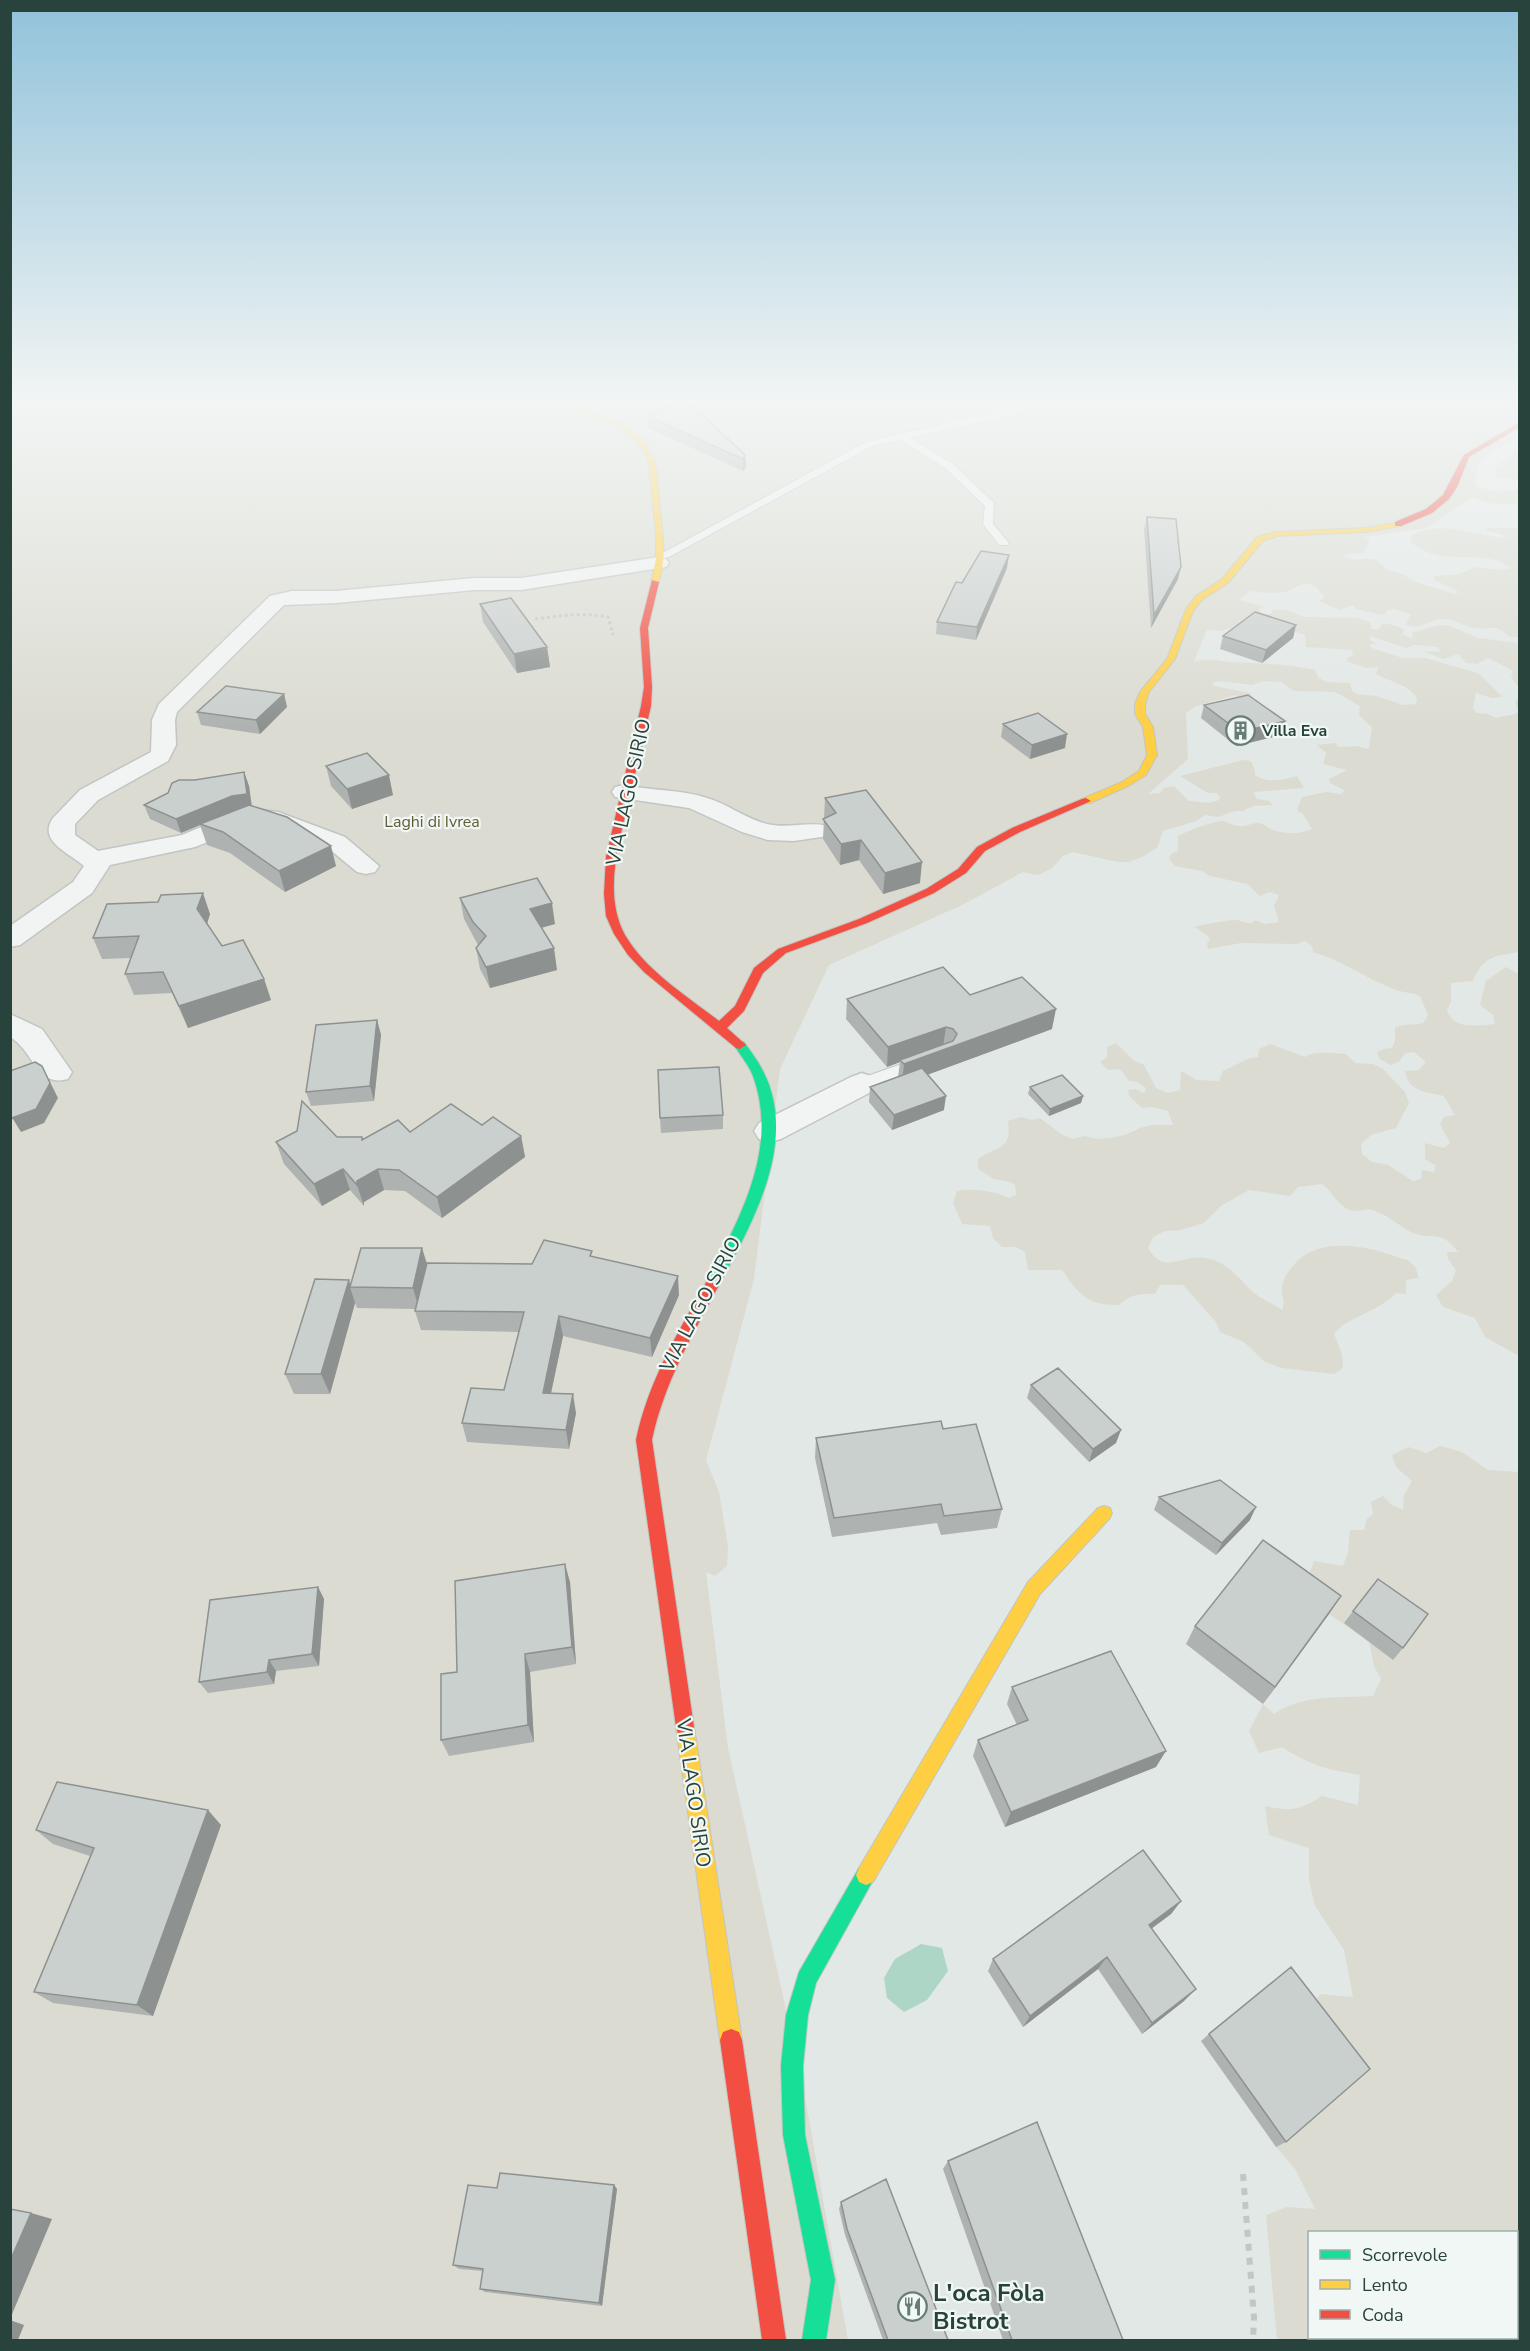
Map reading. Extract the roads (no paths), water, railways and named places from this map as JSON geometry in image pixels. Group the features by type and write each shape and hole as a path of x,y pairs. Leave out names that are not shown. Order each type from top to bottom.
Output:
{"main road":[{"name":"VIA LAGO SIRIO","path":"657,510 662,557 644,626 647,704 624,792 610,867 610,909 615,929 634,956 659,979 722,1026 753,1059 769,1099 770,1131 761,1182 706,1295 656,1389 647,1416 644,1440 774,2340"},
{"path":"722,1026 740,1008 758,971 782,951 863,921 930,891 962,871 981,849 1016,830 1125,784 1143,773 1152,755 1148,728 1140,714 1140,704 1145,692 1171,659 1189,611 1199,598 1225,581 1260,539 1276,534 1386,527 1423,515 1430,510"},
{"path":"813,2340 823,2280 794,2134 792,2066 797,2015 806,1979 1034,1588 1104,1513"}],"street":[{"path":"105,864 70,846 63,837 62,823 89,795 164,764 164,715 167,709 238,645 277,600 474,584 521,584 662,557"},
{"path":"624,792 692,801 753,828 775,833 797,835 819,831"},
{"path":"10,939 83,887 97,865 206,836 246,817 269,817 336,842 366,866"},
{"path":"10,1024 31,1036 57,1072"},
{"path":"770,1131 862,1084"}],"lane":[{"path":"662,557 749,510"},
{"path":"990,510 988,524 1003,543"},
{"path":"862,1084 944,1055"}],"place":[{"name":"Villa Eva","path":"1241,730"},
{"name":"L'oca Fòla Bistrot","path":"912,2307"}],"park label":[{"name":"Laghi di Ivrea","path":"432,821"}]}
